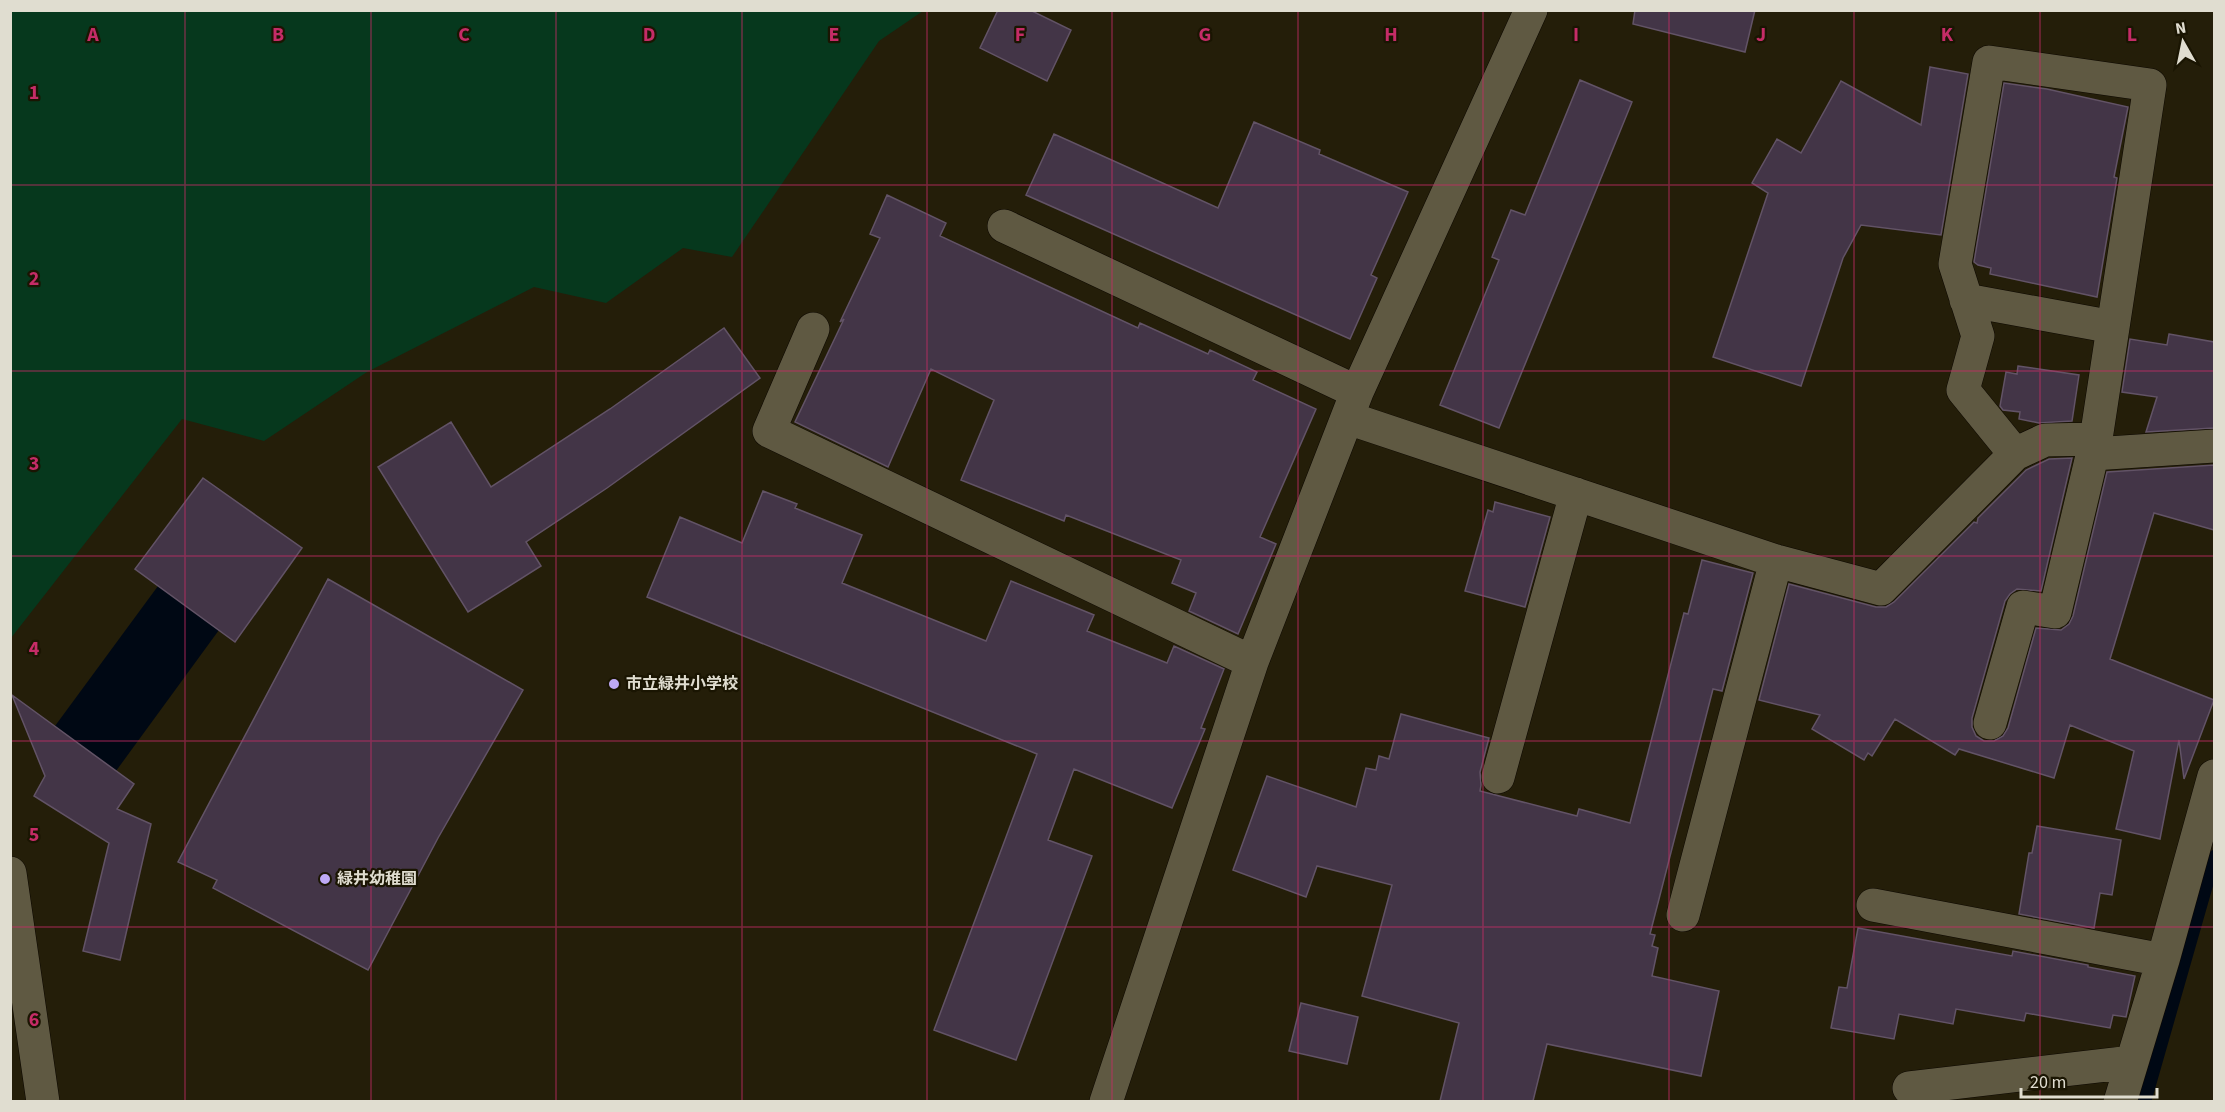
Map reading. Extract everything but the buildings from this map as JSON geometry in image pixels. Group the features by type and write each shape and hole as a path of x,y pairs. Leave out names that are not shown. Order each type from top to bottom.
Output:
{"street":[{"path":"1106,1101 1252,662 1353,405 1531,10"},
{"path":"1990,723 2023,607 2055,612 2094,446 2150,85 1989,62 1955,264 1978,336 1963,390 2015,454"},
{"path":"1004,225 1353,405 1576,494 1776,561 1881,589 2015,454 2045,441 2094,446 2214,446"},
{"path":"1966,300 2113,327"},
{"path":"813,329 769,431 1252,662"},
{"path":"1498,777 1576,494"},
{"path":"1683,915 1776,561"},
{"path":"2120,1101 2163,960 2214,776"},
{"path":"10,873 43,1101"},
{"path":"1872,906 2163,960"},
{"path":"1909,1088 2132,1062"}],"green space":[{"path":"11,10 923,11 879,41 732,257 683,248 606,303 534,287 367,372 264,441 182,419 11,638"}],"shaded area":[{"path":"158,586 219,630 116,771 55,726"}],"waterway":[{"path":"2144,1102 2214,857"}],"place":[{"name":"市立緑井小学校","path":"614,684"},
{"name":"緑井幼稚園","path":"325,879"}]}
